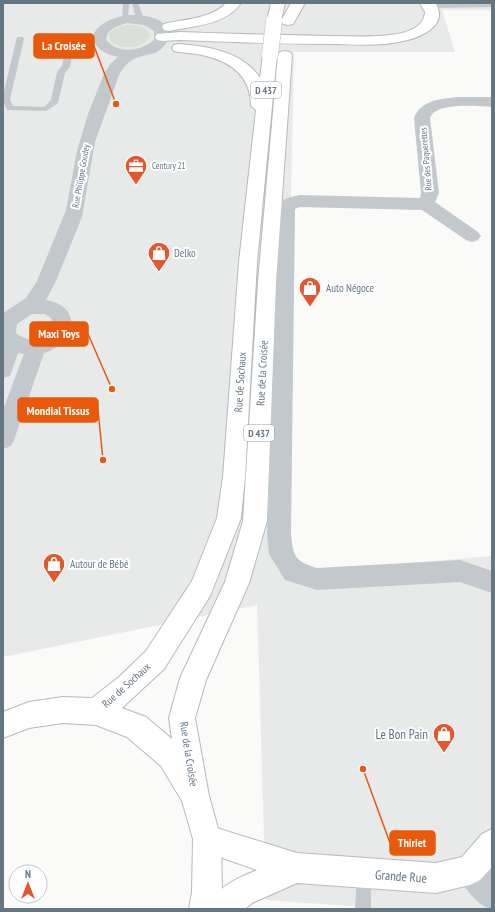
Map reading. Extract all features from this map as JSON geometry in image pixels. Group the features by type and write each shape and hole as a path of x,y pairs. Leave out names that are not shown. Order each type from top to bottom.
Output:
{"main road":[{"path":"158,38 214,16 232,7 234,3"},
{"name":"D 437","path":"278,3 281,21 278,55"},
{"name":"D 437","path":"281,21 290,3"},
{"path":"281,21 298,3"},
{"path":"158,38 180,36 302,40 373,40 400,38 413,34 429,24 432,16 429,4"},
{"path":"158,38 186,49 212,53 235,63 248,73 257,87 262,126"},
{"name":"Rue de Sochaux","path":"96,712 128,686 154,660 201,588 229,518 234,477 248,262 262,126 278,55"},
{"name":"Rue de la Croisée","path":"195,796 182,718 193,678 237,583 255,521 278,55"},
{"path":"3,725 29,715 63,710 96,712 136,727 171,756 195,796 207,839 207,892 204,909"},
{"path":"207,839 297,868"},
{"path":"470,870 492,844"},
{"path":"223,909 241,892 297,868"},
{"name":"Grande Rue","path":"297,868 436,878 470,870"}],"street":[{"path":"133,20 155,24 158,38 131,54 110,51 103,47 98,36 108,25 133,20"},
{"path":"110,51 116,67"},
{"name":"Rue Philippe Goudey","path":"29,307 46,284 76,209 81,170 89,132 116,67 131,54"},
{"name":"Rue des Paquerettes","path":"426,204 430,193 422,118 425,110 442,104 492,102"},
{"path":"472,236 426,204 300,201 286,206 279,534 281,554 294,572 317,579 460,571 492,582"},
{"path":"46,284 50,308"},
{"path":"42,306 50,308 57,312 61,318 62,325 56,338 48,344 36,348 19,346 11,342 7,336 7,322 17,312 29,307 42,306"},
{"path":"3,370 11,342"},
{"path":"3,440 36,348"},
{"path":"470,870 492,895"}],"lane":[{"path":"126,3 133,20"},
{"path":"133,20 135,3"},
{"path":"429,4 492,5"},
{"path":"20,39 6,99 10,108 19,110 46,109 55,101 62,72 66,67 71,38"},
{"path":"363,909 364,873"}],"shaded area":[{"path":"3,3 492,3 492,10 442,10 455,52 294,52 283,574 492,556 492,909 389,909 266,900 257,605 3,657"},
{"path":"128,25 144,28 149,32 150,35 143,44 126,47 110,41 109,34 113,30"}],"place":[{"name":"La Croisée","path":"116,104"},
{"name":"Century 21","path":"136,186"},
{"name":"Delko","path":"159,272"},
{"name":"Auto Négoce","path":"310,308"},
{"name":"Maxi Toys","path":"112,389"},
{"name":"Mondial Tissus","path":"103,460"},
{"name":"Autour de Bébé","path":"54,584"},
{"name":"Le Bon Pain","path":"444,754"},
{"name":"Thiriet","path":"363,769"}]}
